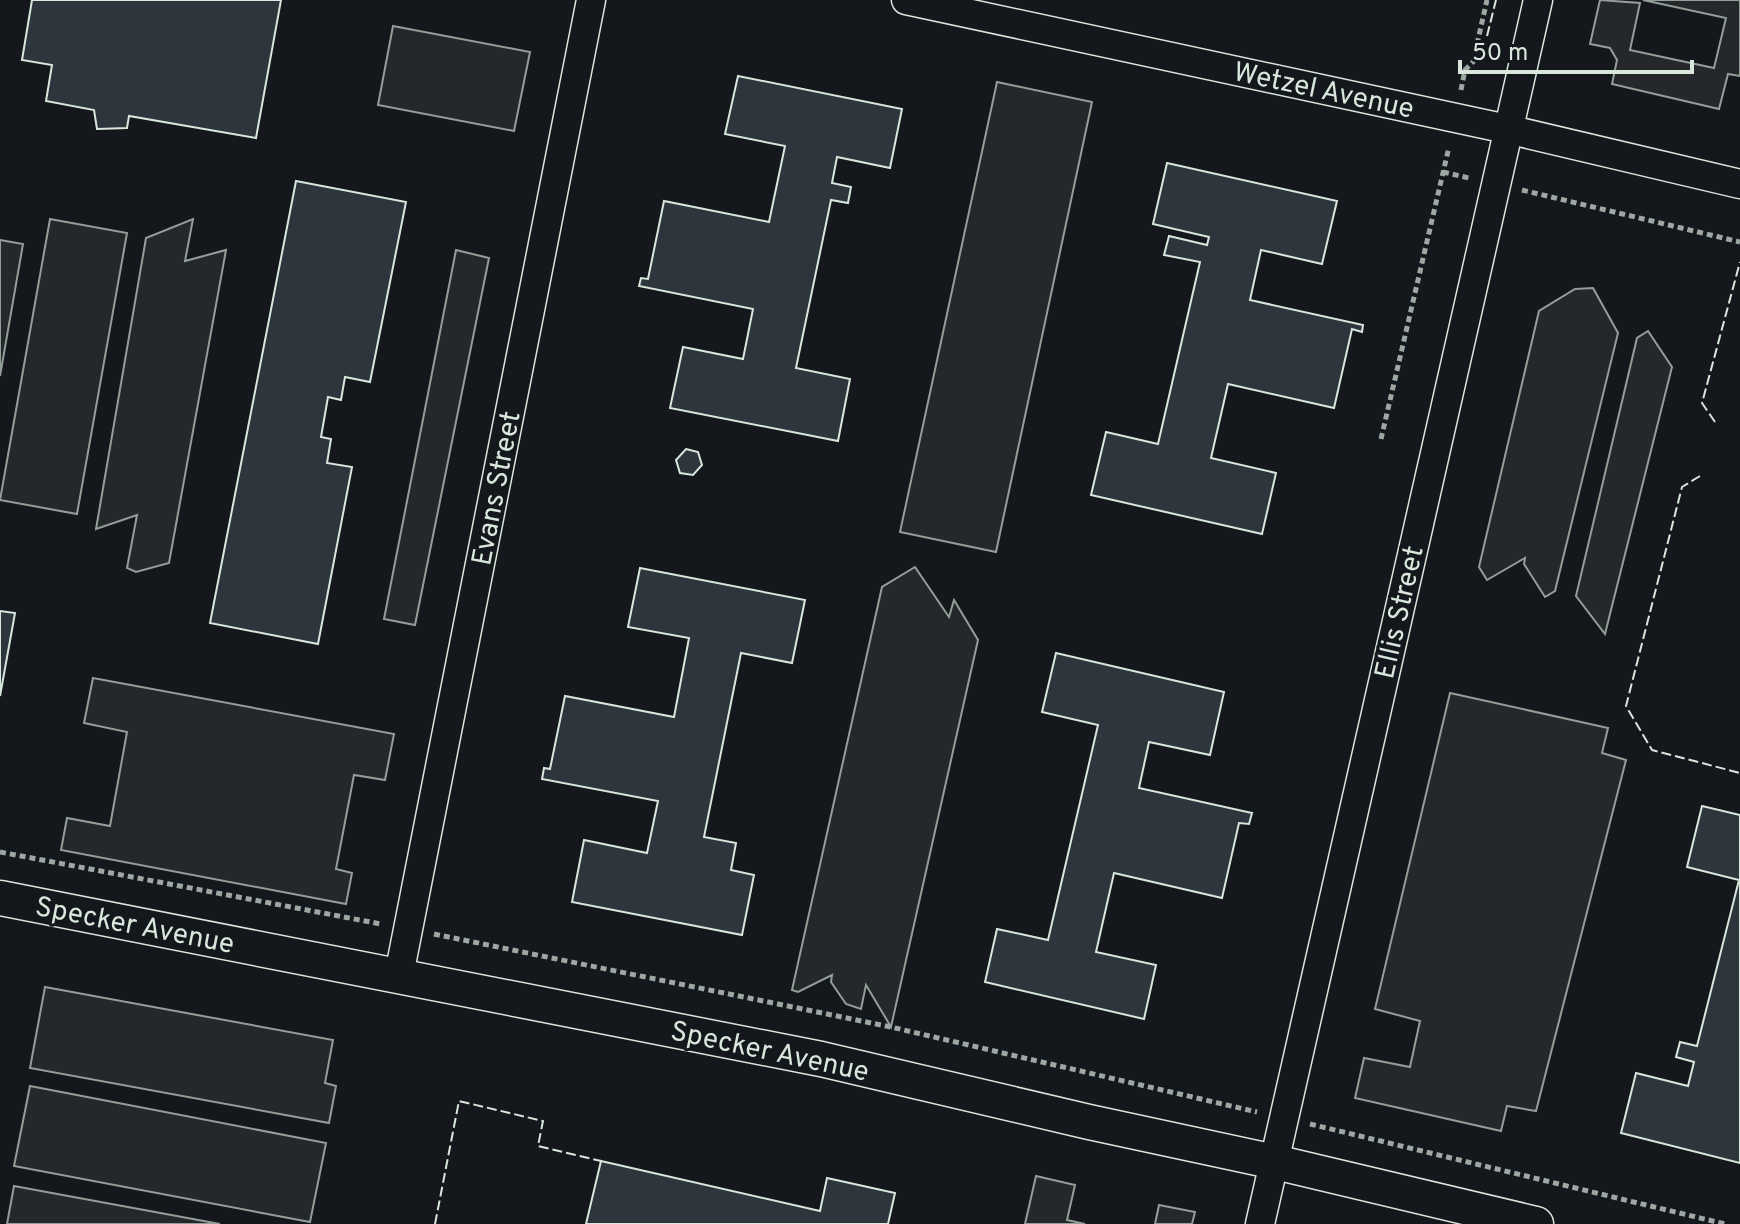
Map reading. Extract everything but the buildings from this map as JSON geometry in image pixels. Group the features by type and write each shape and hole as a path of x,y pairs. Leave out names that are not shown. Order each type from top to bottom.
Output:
{"street":[{"name":"Evans Street","path":"399,975 591,0"},
{"name":"Wetzel Avenue","path":"906,0 1455,117 1740,184"},
{"name":"Ellis Street","path":"1260,1224 1538,0"},
{"name":"Specker Avenue","path":"0,898 821,1059 1536,1224"}],"path":[{"path":"1381,439 1465,70 1473,62 1487,0"},
{"path":"1443,172 1740,242"},
{"path":"0,852 408,929 878,1024 1725,1224"}],"shaded area":[{"path":"1600,0 1640,3 1630,50 1714,68 1726,18 1643,0 1740,0 1740,76 1728,74 1719,109 1612,84 1617,60 1610,48 1590,44"},
{"path":"393,26 530,52 514,131 378,105"},
{"path":"997,82 1092,102 996,552 900,532"},
{"path":"50,219 127,233 77,514 0,500"},
{"path":"193,219 185,261 226,250 169,563 136,572 127,568 137,515 96,529 146,238"},
{"path":"0,240 23,244 0,376"},
{"path":"456,250 489,258 415,625 384,619"},
{"path":"1593,288 1618,333 1555,591 1545,597 1524,564 1525,558 1487,580 1479,567 1539,311 1575,289"},
{"path":"1648,331 1672,367 1605,634 1576,596 1637,338"},
{"path":"915,567 949,617 954,600 978,640 891,1027 866,985 861,1009 846,1004 831,982 832,975 798,992 792,990 882,587"},
{"path":"93,678 394,734 385,780 354,775 336,869 352,873 346,904 61,850 67,818 110,826 127,732 84,723"},
{"path":"1450,693 1608,728 1602,753 1626,760 1536,1111 1507,1106 1501,1131 1355,1098 1364,1058 1410,1067 1420,1021 1375,1009"},
{"path":"45,987 333,1040 325,1083 336,1086 329,1123 30,1068"},
{"path":"30,1086 326,1143 310,1222 14,1166"},
{"path":"1036,1176 1075,1185 1067,1220 1085,1224 1025,1224"},
{"path":"14,1186 220,1224 7,1224"},
{"path":"1159,1205 1195,1212 1192,1224 1155,1224"}],"fence":[{"path":"1487,36 1496,0"},
{"path":"1715,422 1702,403 1740,262"},
{"path":"1700,476 1682,487 1626,706 1652,750 1740,773"},
{"path":"435,1224 459,1101 543,1121 538,1146 601,1161"}]}
